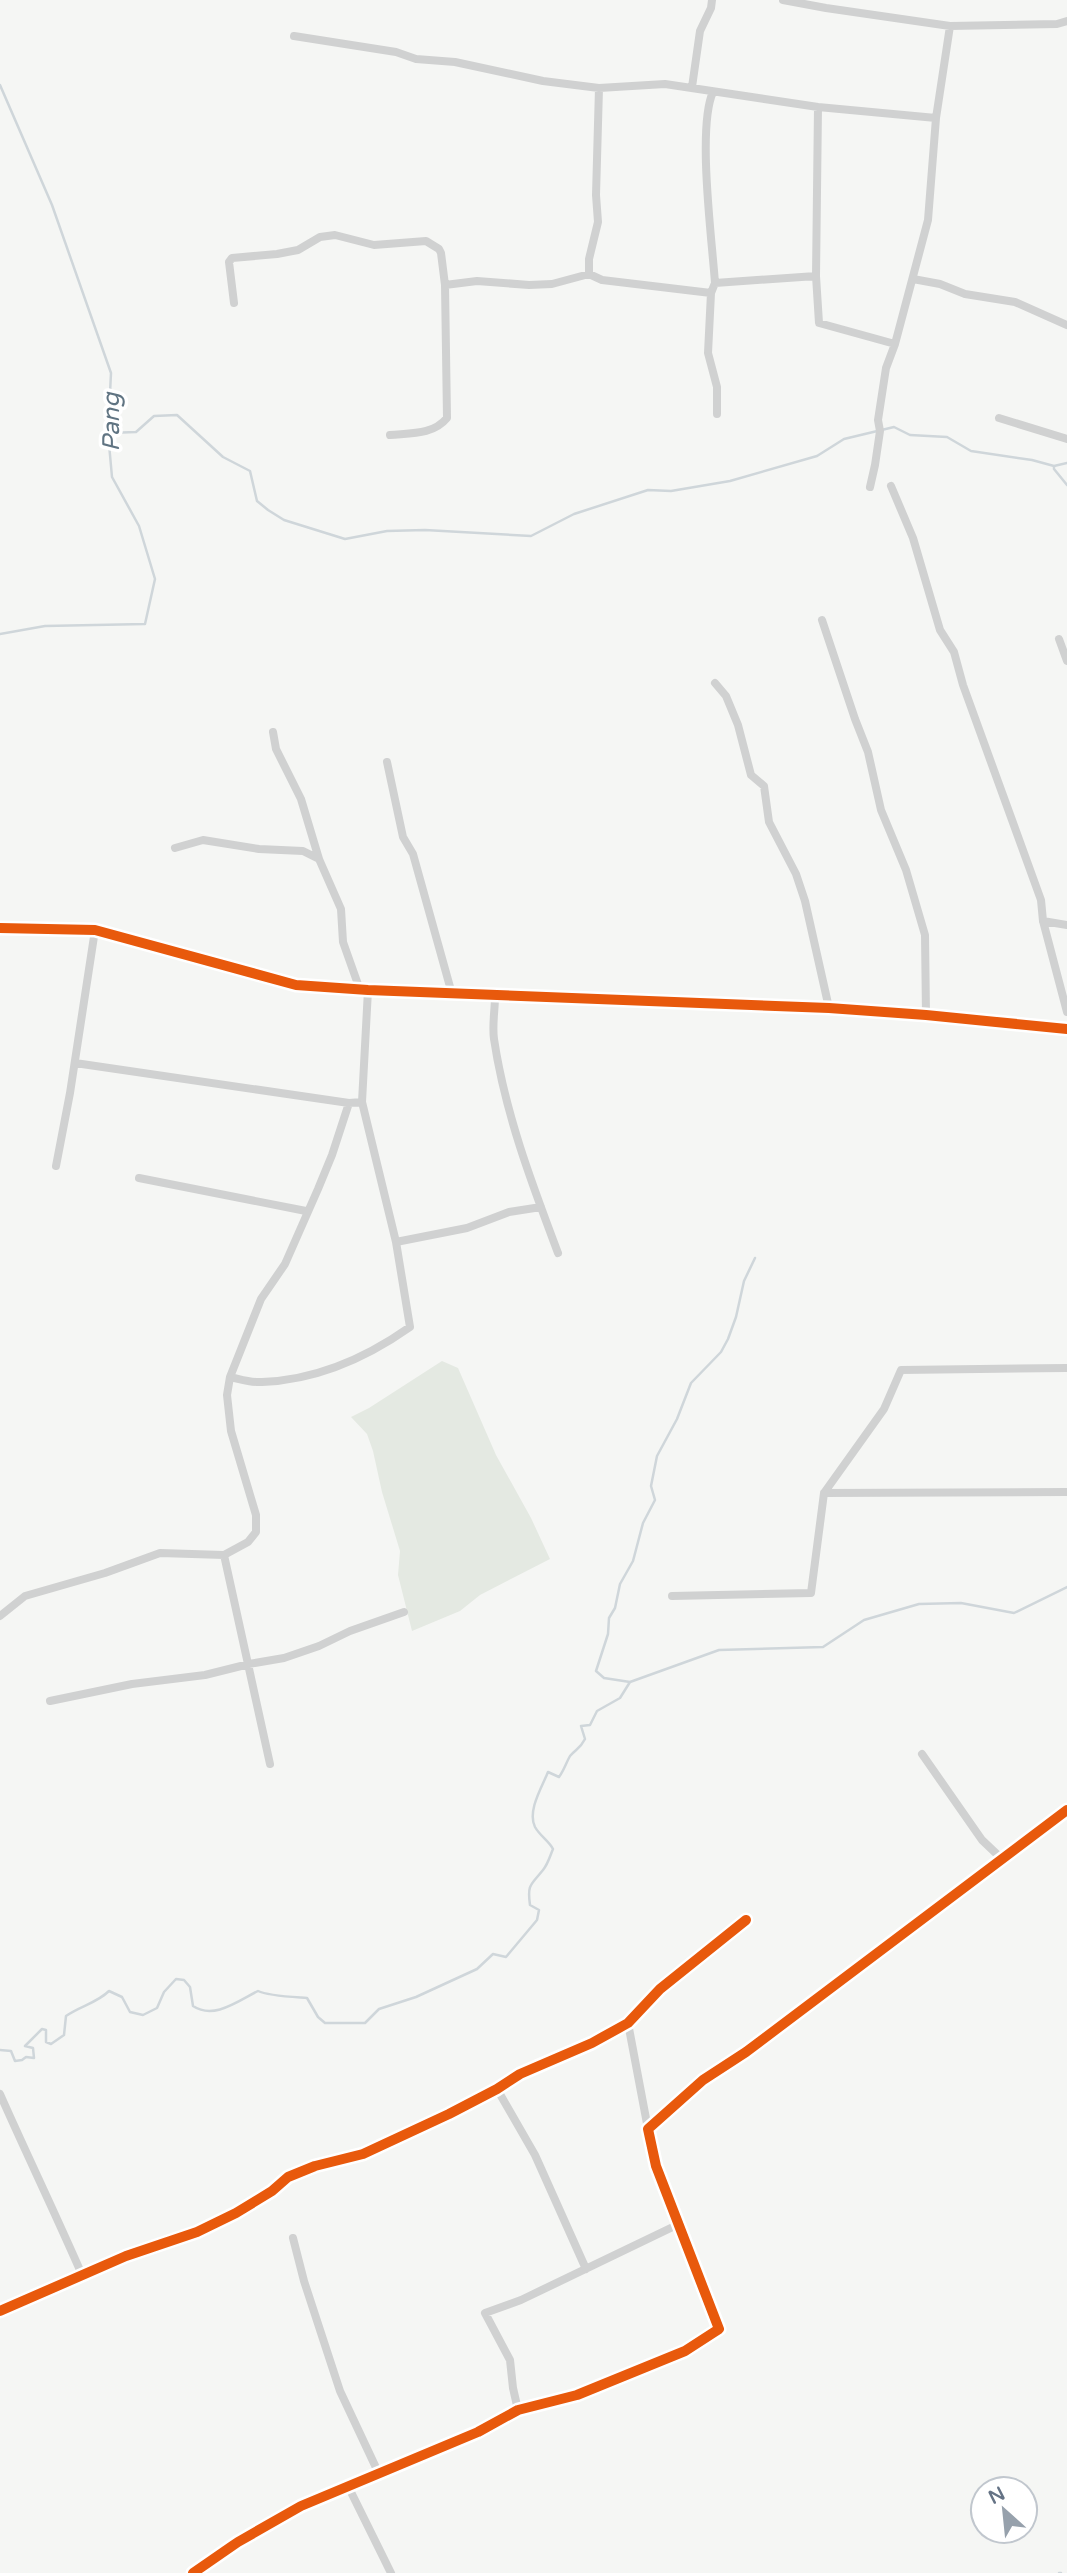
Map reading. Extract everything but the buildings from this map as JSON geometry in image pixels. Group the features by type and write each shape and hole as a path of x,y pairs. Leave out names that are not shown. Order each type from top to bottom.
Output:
{"street":[{"path":"692,87 700,31 712,8 712,0"},
{"path":"783,0 826,4 950,26 1057,24 1067,21"},
{"path":"870,487 880,431 878,420 886,368 895,344 928,220 936,118 950,26"},
{"path":"294,36 396,52 416,60 455,62 543,81 599,88 665,84 818,107 936,118"},
{"path":"589,274 589,259 598,222 596,195 599,88"},
{"path":"713,92 707,105 707,165 715,283 711,293 708,353 717,387 717,414"},
{"path":"818,107 816,276 819,323 895,344"},
{"path":"234,303 229,262 232,258 298,250 320,237 335,235 374,245 418,241 432,244 441,253 445,285 447,418 439,427 430,430 390,435"},
{"path":"445,285 477,281 552,284 589,274 602,280 711,293"},
{"path":"715,283 816,276"},
{"path":"913,279 940,284 965,294 1015,302 1067,325"},
{"path":"999,418 1067,439"},
{"path":"891,486 913,538 940,630 954,652 963,685 1041,900 1067,1012"},
{"path":"822,620 868,752 881,810 906,870 925,934 926,1015"},
{"path":"1059,639 1067,661"},
{"path":"715,683 726,696 738,726 751,775 764,786 769,822 799,883 829,1008"},
{"path":"230,1377 261,1382 318,1373 348,1364 410,1327 396,1242 362,1101 364,990 343,942 341,909 318,859 301,799 276,749 273,732"},
{"path":"387,762 403,837 413,854 452,994"},
{"path":"175,848 203,841 259,849 303,851 318,859"},
{"path":"1044,921 1067,925"},
{"path":"0,928 95,930 296,985 495,996 829,1008 1067,1029"},
{"path":"56,1166 95,930"},
{"path":"495,996 494,1037 526,1167 558,1253"},
{"path":"75,1063 349,1102 362,1101"},
{"path":"0,1616 24,1596 105,1573 160,1553 224,1555 248,1542 256,1532 256,1515 231,1431 227,1395 230,1377 261,1299 285,1264 332,1155 349,1102"},
{"path":"139,1178 306,1212"},
{"path":"396,1242 467,1227 509,1212 541,1207"},
{"path":"672,1596 811,1593 824,1493 884,1409 901,1370 1067,1368"},
{"path":"824,1493 1067,1492"},
{"path":"224,1555 270,1764"},
{"path":"50,1702 132,1684 205,1675 284,1658 404,1612"},
{"path":"922,1754 982,1840 1002,1858"},
{"path":"648,2129 702,2080 746,2052 1067,1810"},
{"path":"0,2311 126,2256 197,2232 272,2191 288,2176 314,2166 363,2154 497,2089 520,2074 592,2043 628,2023 660,1989 746,1920"},
{"path":"193,2573 237,2542 302,2506 478,2432 518,2410 577,2395 685,2351 719,2329 656,2165 628,2023"},
{"path":"497,2089 535,2155 586,2269"},
{"path":"0,2094 83,2277"},
{"path":"518,2410 510,2360 485,2314 521,2301 679,2224"},
{"path":"293,2238 304,2281 340,2391 379,2474"},
{"path":"348,2486 391,2573"}],"shaded area":[{"path":"442,1361 458,1368 496,1455 550,1559 480,1595 460,1611 412,1631 398,1575 400,1551 373,1451 367,1434 351,1417"}],"waterway":[{"name":"Pang","path":"0,85 52,205 111,373 108,433 112,477 139,526 155,579 145,624 45,626 0,634"},
{"path":"108,433 136,432 154,416 177,415 223,457 250,471 257,501 268,510 284,520 345,539 387,531 425,530 531,536 574,514 648,490 671,491 730,481 817,456 844,439 894,427 910,435 947,437 971,451 1054,466 1067,463"},
{"path":"1054,466 1067,485"},
{"path":"630,1682 604,1678 596,1671 608,1634 609,1618 615,1608 620,1584 633,1561 643,1523 655,1500 651,1486 657,1456 677,1419 691,1383 721,1352 728,1339 744,1281 755,1258"},
{"path":"0,2050 11,2051 15,2061 26,2057 34,2058 33,2048 25,2046 42,2029 46,2030 46,2042 51,2044 64,2035 66,2016 109,1991 122,1997 130,2012 143,2015 157,2008 164,1992 176,1979 184,1980 190,1987 193,2006 201,2010 226,2008 258,1991 307,1998 318,2017 325,2023 365,2023 379,2009 416,1997 477,1969 493,1954 506,1957 537,1920 539,1910 530,1905 529,1893 553,1849 535,1827 533,1814 536,1799 548,1772 559,1777 570,1756 585,1739 581,1726 590,1725 597,1711 620,1698 630,1682 719,1650 823,1647 864,1620 919,1604 961,1603 1014,1613 1067,1587"}],"cycle path":[{"path":"0,928 95,930 296,985 829,1008 1067,1029"},
{"path":"193,2573 238,2542 301,2506 478,2432 518,2410 577,2395 685,2351 719,2329 656,2166 648,2129 703,2080 746,2052 1067,1810"},
{"path":"0,2311 126,2256 197,2232 236,2213 272,2191 288,2177 315,2166 363,2154 449,2114 520,2074 592,2043 628,2023 660,1989 746,1920"}]}
